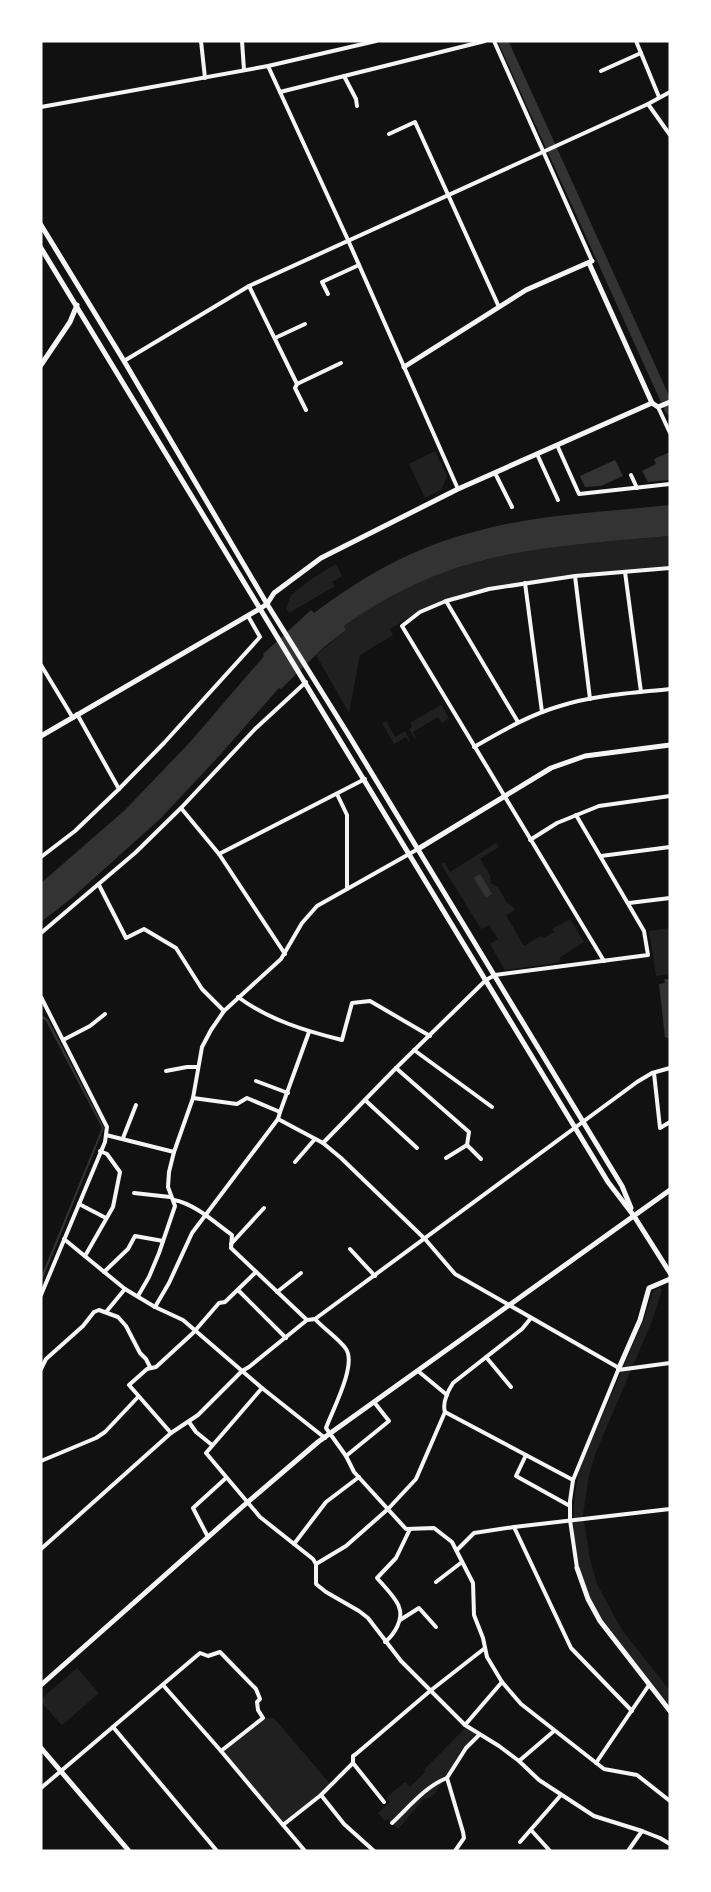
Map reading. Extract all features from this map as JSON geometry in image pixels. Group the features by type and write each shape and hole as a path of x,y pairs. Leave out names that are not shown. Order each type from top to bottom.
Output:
{"street":[{"path":"201,41 205,78"},
{"path":"242,41 244,70"},
{"path":"41,107 268,66 376,41"},
{"path":"280,92 485,41"},
{"path":"494,41 544,151 590,262 670,433"},
{"path":"636,41 659,97"},
{"path":"601,71 641,53"},
{"path":"268,66 348,240 458,489"},
{"path":"344,76 356,99 357,106"},
{"path":"124,361 249,286 648,104 670,92"},
{"path":"648,104 670,135"},
{"path":"388,134 415,122 499,307"},
{"path":"41,225 124,361 267,604 622,1186 634,1216"},
{"path":"41,248 268,618 608,1182 634,1216 670,1273"},
{"path":"404,367 526,290 590,262"},
{"path":"328,294 322,282 359,265"},
{"path":"249,286 297,384 295,388 306,410"},
{"path":"41,365 70,322 77,305"},
{"path":"275,338 305,324"},
{"path":"297,384 341,363"},
{"path":"41,736 261,608 267,604 274,593 321,558 458,489 556,445 657,405 670,402"},
{"path":"556,445 579,494 670,484"},
{"path":"537,454 558,500"},
{"path":"495,473 512,507"},
{"path":"631,475 637,488"},
{"path":"604,961 402,626 420,612 446,601 489,589 575,576 670,568"},
{"path":"625,572 641,692"},
{"path":"575,576 590,699"},
{"path":"525,583 542,712"},
{"path":"446,601 518,722"},
{"path":"41,857 75,831 119,789 164,743 260,637 248,616"},
{"path":"41,665 75,716 119,789"},
{"path":"41,933 99,885 150,839 255,729 305,681"},
{"path":"474,747 518,722 561,706 590,699 670,689"},
{"path":"138,1296 149,1277 175,1206 168,1187 169,1172 193,1098 202,1047 224,1011 285,954 308,915 317,906 418,849 551,768 585,756 670,745"},
{"path":"219,854 365,780"},
{"path":"338,794 347,815 347,889"},
{"path":"530,840 557,823 599,806 670,796"},
{"path":"181,808 219,854 285,954"},
{"path":"323,1143 414,1050 486,980 494,975 648,956 644,931 576,815"},
{"path":"601,856 670,847"},
{"path":"99,885 126,938 144,929 176,948 202,989 224,1011"},
{"path":"629,903 670,898"},
{"path":"41,997 107,1127 100,1151 41,1296"},
{"path":"238,997 269,1016 309,1032 342,1040 352,1003 370,1001 430,1036"},
{"path":"63,1040 90,1026 105,1014"},
{"path":"155,1307 169,1283 192,1234 204,1215 278,1119 309,1032"},
{"path":"414,1050 492,1107"},
{"path":"166,1071 198,1067"},
{"path":"396,1068 469,1132 467,1145 446,1158"},
{"path":"41,1549 171,1433 198,1415 242,1371 307,1320 315,1319 375,1276 638,1082 654,1073 670,1068"},
{"path":"654,1073 660,1128 670,1122"},
{"path":"256,1081 288,1093"},
{"path":"193,1098 236,1104 246,1098 280,1112"},
{"path":"365,1100 417,1148"},
{"path":"123,1138 136,1105"},
{"path":"278,1119 323,1143 342,1158 425,1239 455,1274 472,1285 510,1305 618,1369 670,1363"},
{"path":"106,1134 174,1152"},
{"path":"295,1162 315,1139"},
{"path":"467,1145 481,1159"},
{"path":"85,1256 113,1207 120,1172 107,1154 100,1151"},
{"path":"41,1685 247,1503 327,1436 670,1190"},
{"path":"134,1193 182,1201 232,1235 231,1248 307,1320"},
{"path":"79,1204 106,1218"},
{"path":"231,1244 264,1208"},
{"path":"104,1272 128,1249 136,1236 163,1241"},
{"path":"64,1240 125,1289 155,1307 183,1320 262,1388 327,1436 346,1456 354,1472 406,1529 434,1528 452,1542 473,1582 474,1615 487,1657 502,1682 521,1704 604,1769 637,1775 670,1801"},
{"path":"350,1249 375,1276"},
{"path":"171,1433 129,1385 150,1367 156,1367 219,1303 225,1302 256,1272"},
{"path":"277,1292 301,1273"},
{"path":"670,1279 649,1288 640,1320 573,1480 570,1506 570,1520 577,1568 594,1610 670,1711"},
{"path":"106,1312 125,1289"},
{"path":"238,1290 286,1338"},
{"path":"41,1368 46,1359 82,1326 94,1312 106,1312 118,1317 126,1326 140,1353 146,1358 150,1367"},
{"path":"316,1564 346,1546 388,1509 416,1480 446,1412 444,1408 447,1395 453,1383 522,1329 531,1318"},
{"path":"315,1319 347,1350 349,1358 348,1373 326,1428 327,1436"},
{"path":"486,1357 510,1387"},
{"path":"418,1371 447,1395"},
{"path":"262,1388 206,1453 260,1517 316,1564 316,1584 368,1618 385,1642 430,1691 466,1725 519,1761 539,1780 594,1816 642,1831 670,1844"},
{"path":"41,1461 96,1438 138,1397"},
{"path":"346,1456 389,1421 374,1402"},
{"path":"446,1412 573,1480"},
{"path":"188,1422 196,1432 212,1445"},
{"path":"526,1455 516,1476 570,1506"},
{"path":"294,1544 326,1502 359,1477"},
{"path":"208,1537 193,1508 226,1478"},
{"path":"457,1550 474,1533 670,1509"},
{"path":"514,1527 571,1648 632,1711"},
{"path":"400,1620 399,1606 377,1578 396,1558 410,1529"},
{"path":"41,1542 47,1543"},
{"path":"436,1582 462,1562"},
{"path":"385,1642 390,1638 400,1620 420,1608 436,1627"},
{"path":"384,1802 353,1763 353,1756 430,1691 485,1648"},
{"path":"41,1788 200,1653 208,1656 220,1652 256,1689 260,1699 257,1702 258,1710 263,1718 221,1751"},
{"path":"466,1725 502,1682"},
{"path":"163,1685 304,1851"},
{"path":"596,1763 649,1685"},
{"path":"113,1727 217,1851"},
{"path":"519,1761 554,1731"},
{"path":"392,1823 421,1795 447,1778 466,1748 479,1735"},
{"path":"41,1748 129,1851"},
{"path":"283,1825 321,1795 353,1763"},
{"path":"447,1778 464,1838 455,1851"},
{"path":"321,1795 344,1824 374,1851"},
{"path":"520,1842 561,1795"},
{"path":"531,1830 550,1851"},
{"path":"628,1851 642,1831"}],"shaded area":[{"path":"435,451 447,476 441,490 425,498 409,464"},
{"path":"670,452 670,480 648,482 642,471 656,464 654,459"},
{"path":"615,460 623,476 601,486 585,487 580,476"},
{"path":"670,505 670,536 549,548 477,562 442,573 407,588 359,616 344,626 346,630 324,647 281,689 279,688 160,819 73,897 41,922 41,883 125,810 191,741 264,656 263,654 311,610 314,613 352,586 411,554 432,545 477,531 500,525 573,514"},
{"path":"670,536 670,568 571,575 489,589 420,611 390,629 393,635 360,655 349,713 316,655 346,630 344,626 375,606 407,588 459,567 501,556 549,548"},
{"path":"336,564 342,576 332,582 335,586 289,613 286,608 291,595 313,578"},
{"path":"441,705 449,718 442,723 438,717 413,732 415,739 409,729 412,727 410,723"},
{"path":"386,721 395,737 405,731 410,741 406,737 394,744 382,723"},
{"path":"496,843 499,847 480,859 490,875 491,883 498,887 507,903 512,905 515,910 506,915 524,946 541,936 543,938 554,932 552,929 570,919 584,942 559,958 561,960 556,963 505,970 490,944 498,939 489,925 481,929 441,864 444,862 450,872"},
{"path":"480,874 492,894 486,898 474,878"},
{"path":"670,928 670,974 656,976 649,931"},
{"path":"664,979 670,979 670,1037 667,1038 665,1037 659,984 665,983"},
{"path":"41,1015 48,1019 104,1128 41,1283 41,1277 102,1128 46,1021 41,1018"},
{"path":"660,1287 662,1290 652,1321 596,1452 589,1475 583,1515 590,1559 597,1584 622,1630 670,1691 670,1706 634,1664 601,1619 584,1584 575,1546 574,1526 576,1487 580,1468 644,1319 653,1291"},
{"path":"77,1668 99,1693 62,1725 41,1702 41,1699"},
{"path":"263,1718 274,1718 331,1785 283,1825 221,1751"},
{"path":"466,1727 475,1734 460,1752 444,1781 432,1797 423,1800 398,1829 388,1819 385,1821 378,1813 390,1802 386,1798 405,1782 410,1787"}],"waterway":[{"path":"503,41 670,410"}]}
